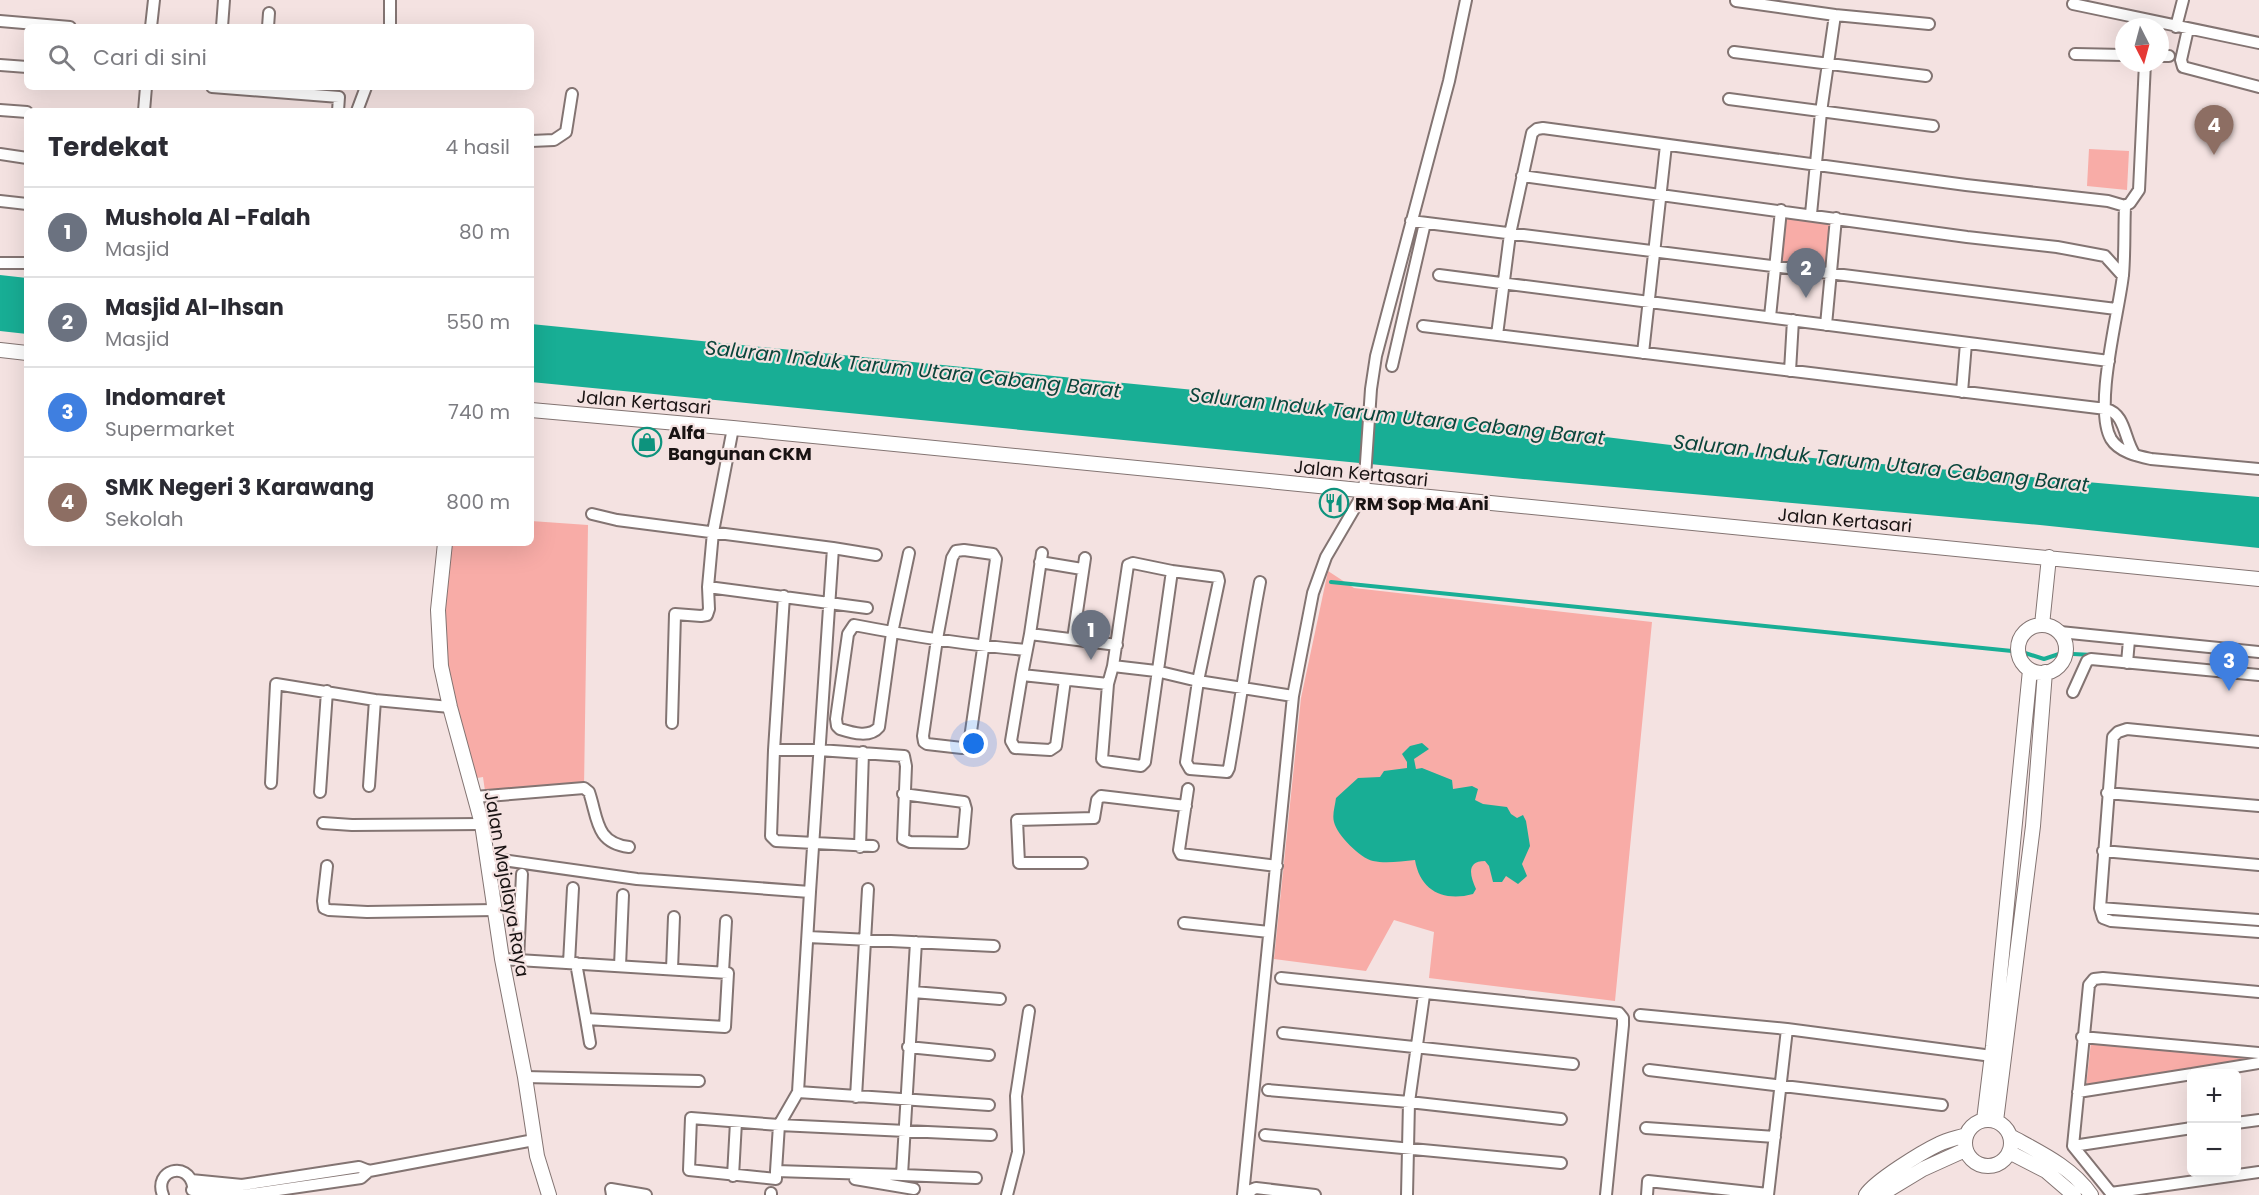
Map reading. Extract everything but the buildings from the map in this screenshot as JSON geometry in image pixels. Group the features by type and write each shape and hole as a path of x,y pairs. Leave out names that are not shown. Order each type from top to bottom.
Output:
{"street":[{"path":"151,24 154,0"},
{"path":"222,24 224,0"},
{"path":"390,0 390,24"},
{"path":"1243,1195 1293,696 1313,593 1326,557 1364,492 1375,359 1449,81 1466,0"},
{"path":"2183,0 2181,60 2183,67 2259,87"},
{"path":"1736,1 1835,15 1929,24"},
{"path":"2073,4 2259,43"},
{"path":"268,24 269,13"},
{"path":"1811,214 1821,112 1835,15"},
{"path":"0,21 35,24"},
{"path":"1734,52 1926,76"},
{"path":"2075,54 2115,55"},
{"path":"0,65 24,67"},
{"path":"1497,335 1510,234 1532,134 1537,129 1544,128 1815,165 2108,201 2125,206 2139,190 2145,72"},
{"path":"144,108 146,90"},
{"path":"272,90 339,97 338,108"},
{"path":"358,108 365,90"},
{"path":"534,141 554,140 566,132 572,94"},
{"path":"1729,99 1933,126"},
{"path":"0,110 24,112"},
{"path":"1643,353 1666,145"},
{"path":"0,154 24,158"},
{"path":"1522,176 2057,247 2105,256 2123,276"},
{"path":"0,201 24,204"},
{"path":"2125,206 2123,276 2109,361 2105,421 2112,440 2118,447 2151,459 2259,469"},
{"path":"1770,317 1781,210"},
{"path":"1826,325 1836,218"},
{"path":"1411,221 2116,309"},
{"path":"1392,366 1425,223"},
{"path":"0,263 24,263"},
{"path":"1439,275 2109,361"},
{"path":"1790,371 1793,320"},
{"path":"1423,326 2106,409 2113,411 2120,419 2135,455"},
{"path":"1962,392 1966,343"},
{"path":"0,350 24,353"},
{"name":"Jalan Kertasari","path":"534,410 2259,579"},
{"path":"672,723 675,614 707,615 709,609 708,587 713,532 733,428"},
{"path":"592,514 617,520 876,555"},
{"name":"Jalan Majalaya Raya","path":"445,546 438,610 441,666 482,824 501,959 525,1077 534,1140 549,1195"},
{"path":"833,548 798,1092 779,1125 776,1179 689,1170 691,1118 779,1125 991,1136"},
{"path":"956,551 993,554 996,559 983,646 969,745 962,748 927,744 922,736 937,639 952,558 956,551"},
{"path":"909,553 892,633 879,727 870,734 840,729 836,719 848,634 854,625 892,633 1026,650"},
{"path":"2042,625 2049,557"},
{"path":"1065,680 1054,749 1015,748 1011,741 1041,558 1083,564 1074,639"},
{"path":"1172,571 1156,671 1145,762 1141,766 1104,761 1101,759 1108,684 1117,645 1128,565 1133,563 1219,579 1198,681 1186,762 1190,769 1223,773 1229,768 1260,582"},
{"path":"708,587 867,608"},
{"path":"784,596 771,836 776,841 873,846"},
{"path":"2060,632 2066,643 2065,656 2061,664 2045,672 2030,670 2019,657 2019,642 2027,630 2042,625 2049,625 2060,632 2259,652"},
{"path":"1030,634 1117,645"},
{"path":"2127,663 2129,640"},
{"path":"2217,671 2218,648"},
{"path":"2073,692 2087,662 2091,659 2259,675"},
{"path":"1113,666 1156,671 1198,681 1293,696"},
{"path":"1990,1121 1992,1056 2030,670"},
{"path":"1990,1121 2033,826 2045,672"},
{"path":"1022,675 1108,684"},
{"path":"271,783 276,684 375,700 450,707"},
{"path":"320,792 327,691"},
{"path":"369,786 375,700"},
{"path":"2259,742 2127,729 2118,732 2113,737 2100,908 2103,918 2111,921 2259,932"},
{"path":"774,750 863,752 904,756 906,766 903,794 905,841 963,843 966,809 964,802 903,794"},
{"path":"860,847 863,752"},
{"path":"2021,766 2038,767"},
{"path":"475,797 584,788 591,797 601,833 612,842 629,847"},
{"path":"1188,789 1179,850 1181,854 1277,866"},
{"path":"2107,793 2259,806"},
{"path":"1082,863 1019,862 1017,820 1094,818 1097,800 1101,796 1186,806"},
{"path":"323,823 482,824"},
{"path":"2103,851 2259,865"},
{"path":"488,858 637,879 810,892"},
{"path":"327,866 322,901 324,908 329,910 367,912 495,910"},
{"path":"518,960 522,874"},
{"path":"573,888 573,963 590,1043"},
{"path":"856,1097 868,889"},
{"path":"620,966 623,895"},
{"path":"2100,908 2259,920"},
{"path":"2206,928 2208,916"},
{"path":"672,969 674,917"},
{"path":"723,972 726,921"},
{"path":"1184,923 1269,932"},
{"path":"808,937 994,946"},
{"path":"902,1175 915,942"},
{"path":"501,959 728,973 725,1027 586,1019"},
{"path":"1281,978 1619,1013 1623,1018 1623,1025 1606,1195"},
{"path":"2259,992 2103,978 2094,980 2089,986 2082,1037 2073,1146 2111,1193 2259,1172"},
{"path":"913,992 1000,999"},
{"path":"1407,1195 1409,1102 1424,994"},
{"path":"1007,1195 1018,1152 1016,1096 1029,1011"},
{"path":"1640,1015 1787,1029 1992,1056"},
{"path":"1647,1195 1648,1181 1768,1194 1787,1029"},
{"path":"1283,1033 1574,1064"},
{"path":"2082,1037 2259,1053"},
{"path":"908,1047 989,1055"},
{"path":"2222,1069 2259,1063"},
{"path":"1649,1070 1942,1105"},
{"path":"2078,1092 2187,1075"},
{"path":"525,1077 699,1081"},
{"path":"1268,1090 1409,1102 1561,1119"},
{"path":"798,1092 989,1105"},
{"path":"2241,1122 2259,1120"},
{"path":"2010,1136 2009,1152 2005,1159 1991,1166 1975,1163 1965,1150 1966,1135 1970,1128 1990,1121 2002,1125 2010,1136 2067,1170 2091,1195"},
{"path":"733,1176 736,1122"},
{"path":"1646,1128 1775,1137"},
{"path":"2073,1146 2187,1129"},
{"path":"1265,1135 1560,1163"},
{"path":"1866,1195 1879,1182 1939,1144 1966,1135"},
{"path":"163,1195 162,1180 174,1170 184,1172 191,1188 244,1195 361,1178 369,1171 534,1140"},
{"path":"1880,1195 1923,1169 1965,1150"},
{"path":"2009,1152 2046,1171 2074,1195"},
{"path":"776,1171 976,1178"},
{"path":"813,1171 913,1192 916,1176"},
{"path":"1249,1195 1251,1190 1256,1188 1315,1195"},
{"path":"612,1195 611,1189 646,1195"}],"shaded area":[{"path":"2089,149 2129,151 2127,190 2087,186"},
{"path":"1781,210 1836,218 1831,274 1775,267"},
{"path":"534,521 588,525 584,788 485,791 483,777 471,779 450,707 438,610 447,546 534,546"},
{"path":"1328,571 1354,588 1652,622 1615,1001 1429,978 1434,932 1394,920 1366,971 1274,959 1301,698"},
{"path":"2091,1042 2259,1056 2259,1060 2187,1069 2187,1071 2086,1087"}],"water":[{"path":"0,275 24,278 24,334 0,331"},
{"name":"Saluran Induk Tarum Utara Cabang Barat","path":"534,324 1354,406 1687,447 2259,497 2259,548 2040,525 1523,479 534,382"},
{"path":"1422,743 1429,749 1414,759 1416,769 1422,768 1452,780 1453,789 1472,786 1478,789 1475,800 1483,804 1507,807 1517,818 1523,815 1530,846 1522,864 1527,876 1518,884 1506,876 1502,882 1493,882 1489,866 1485,861 1472,866 1472,879 1476,889 1473,894 1443,895 1435,892 1422,880 1415,860 1373,861 1356,851 1344,839 1333,819 1336,798 1358,778 1380,777 1384,771 1407,768 1407,762 1402,754 1410,746"}],"waterway":[{"path":"1331,582 2012,651"},
{"path":"2025,653 2044,659 2059,654"},
{"path":"2073,654 2093,655"}],"place":[{"name":"SMK Negeri 3 Karawang","path":"2214,155"},
{"name":"Masjid Al-Ihsan","path":"1806,298"},
{"name":"Alfa Bangunan CKM","path":"647,442"},
{"name":"RM Sop Ma Ani","path":"1334,503"},
{"name":"Mushola Al -Falah","path":"1091,660"},
{"name":"Indomaret","path":"2229,691"}]}
